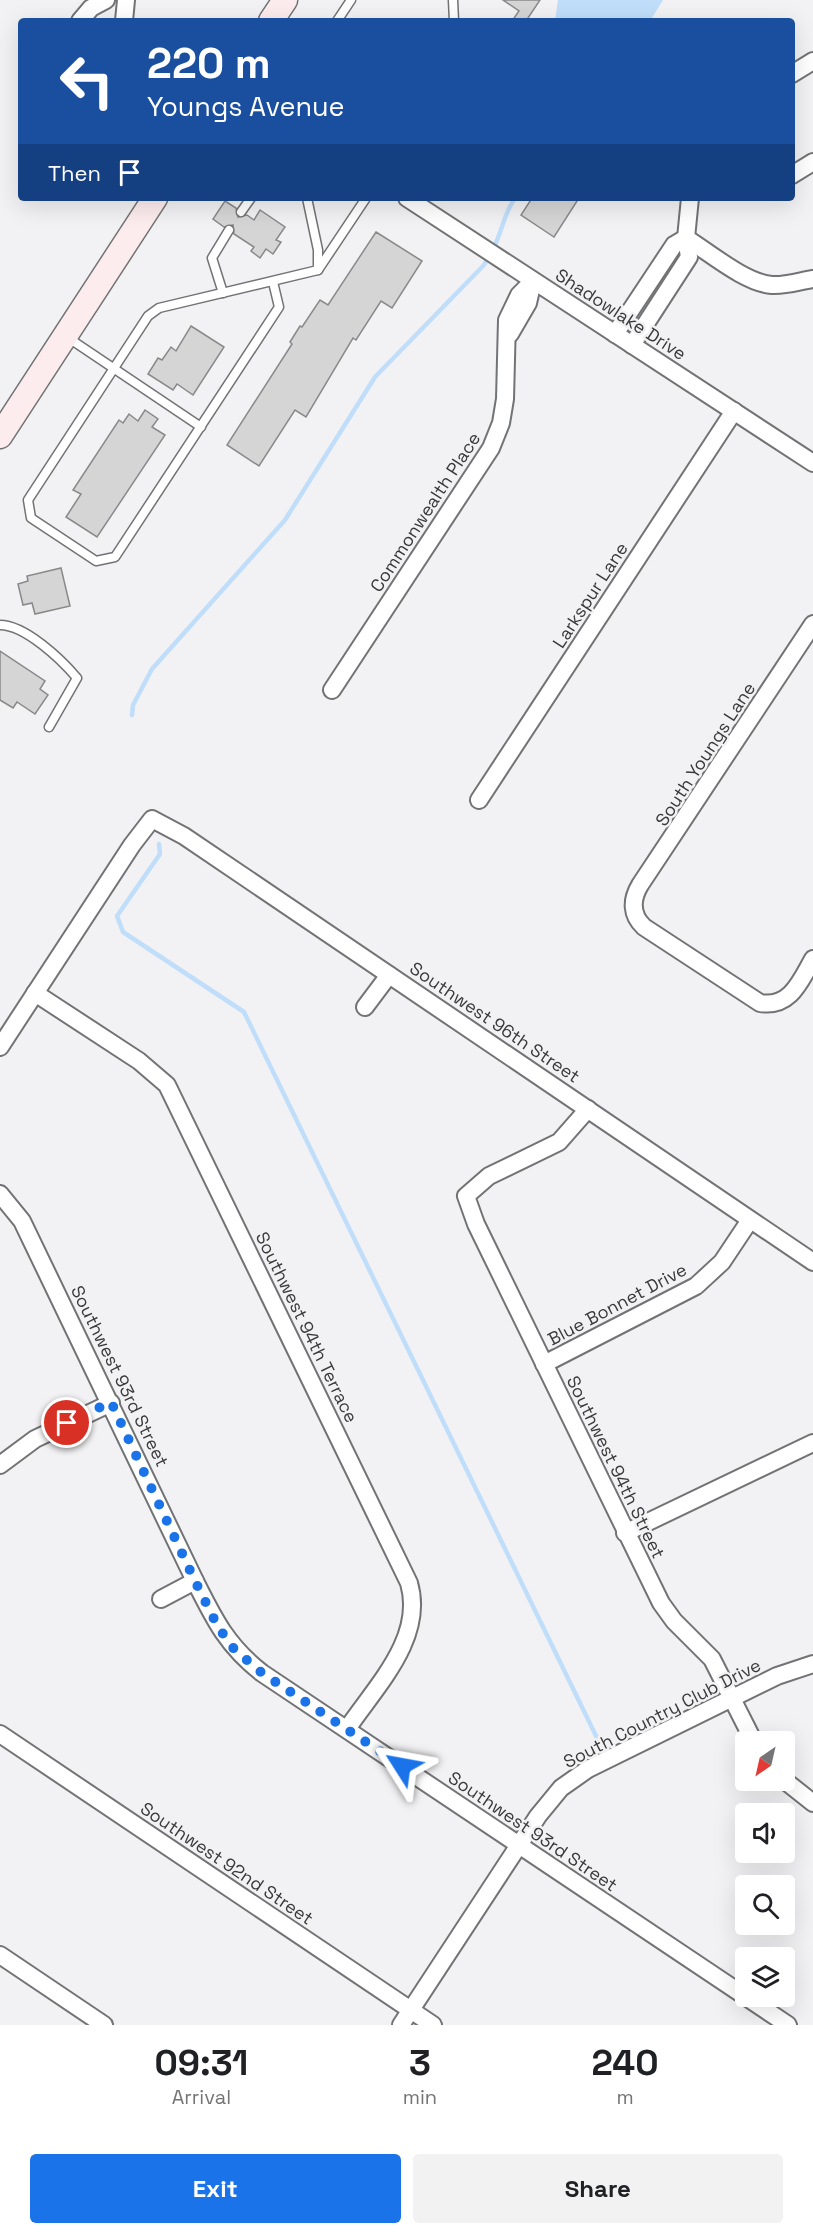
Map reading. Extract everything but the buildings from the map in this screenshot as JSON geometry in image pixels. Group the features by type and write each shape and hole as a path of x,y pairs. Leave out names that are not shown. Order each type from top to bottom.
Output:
{"main road":[{"path":"273,18 285,0"},
{"path":"0,436 153,201"}],"street":[{"path":"83,18 91,8 106,0"},
{"path":"123,18 126,0"},
{"path":"795,72 813,61"},
{"path":"795,174 813,162"},
{"name":"Shadowlake Drive","path":"411,201 813,463"},
{"path":"632,345 689,257 686,238 690,201"},
{"path":"686,238 747,277 763,284 783,285 813,279"},
{"path":"615,334 674,245 686,238"},
{"name":"Commonwealth Place","path":"332,690 491,448 503,411 507,320 519,295 533,280"},
{"name":"Larkspur Lane","path":"479,800 734,411"},
{"name":"South Youngs Lane","path":"813,624 640,885 633,907 636,918 644,927 760,1003 777,1003 790,996 813,959"},
{"name":"Southwest 96th Street","path":"35,993 132,845 152,819 184,836 813,1262"},
{"path":"365,1007 389,975"},
{"path":"0,1047 35,993"},
{"name":"Southwest 94th Terrace","path":"35,993 139,1061 167,1085 409,1583 414,1607 409,1633 347,1729"},
{"name":"Southwest 94th Street","path":"588,1109 559,1142 489,1176 466,1196 476,1224 625,1533 665,1609 712,1659 748,1731"},
{"name":"Southwest 93rd Street","path":"0,1194 22,1221 111,1402 195,1581 218,1627 234,1649 262,1673 788,2025"},
{"name":"Blue Bonnet Drive","path":"544,1364 696,1286 722,1262 750,1220"},
{"path":"0,1465 35,1439 111,1402"},
{"path":"625,1533 813,1443"},
{"path":"161,1599 195,1581"},
{"name":"South Country Club Drive","path":"401,2025 551,1798 571,1780 608,1759 777,1676 813,1664"},
{"name":"Southwest 92nd Street","path":"0,1734 433,2025"},
{"path":"795,1789 813,1803"},
{"path":"0,1954 105,2025"}],"lane":[{"path":"339,18 351,0"},
{"path":"453,0 454,18"},
{"path":"241,212 249,201"},
{"path":"308,201 318,250 318,270"},
{"path":"273,282 279,307 115,557 96,561 31,518 28,500 148,316 159,308 318,270 364,201"},
{"path":"223,293 212,258 229,230"},
{"path":"651,279 666,290"},
{"path":"65,336 201,427"},
{"path":"0,625 12,625 63,661 76,678 49,727"}],"water":[{"path":"558,0 663,0 652,18 555,18"}],"waterway":[{"path":"493,249 513,201"},
{"path":"132,715 133,705 152,669 285,520 375,377 484,265 489,256"},
{"path":"159,844 160,854 117,916 123,932 244,1012 597,1738"}],"route":[{"path":"67,1423 111,1402 195,1581 226,1639 245,1660 262,1673 402,1766"}]}
